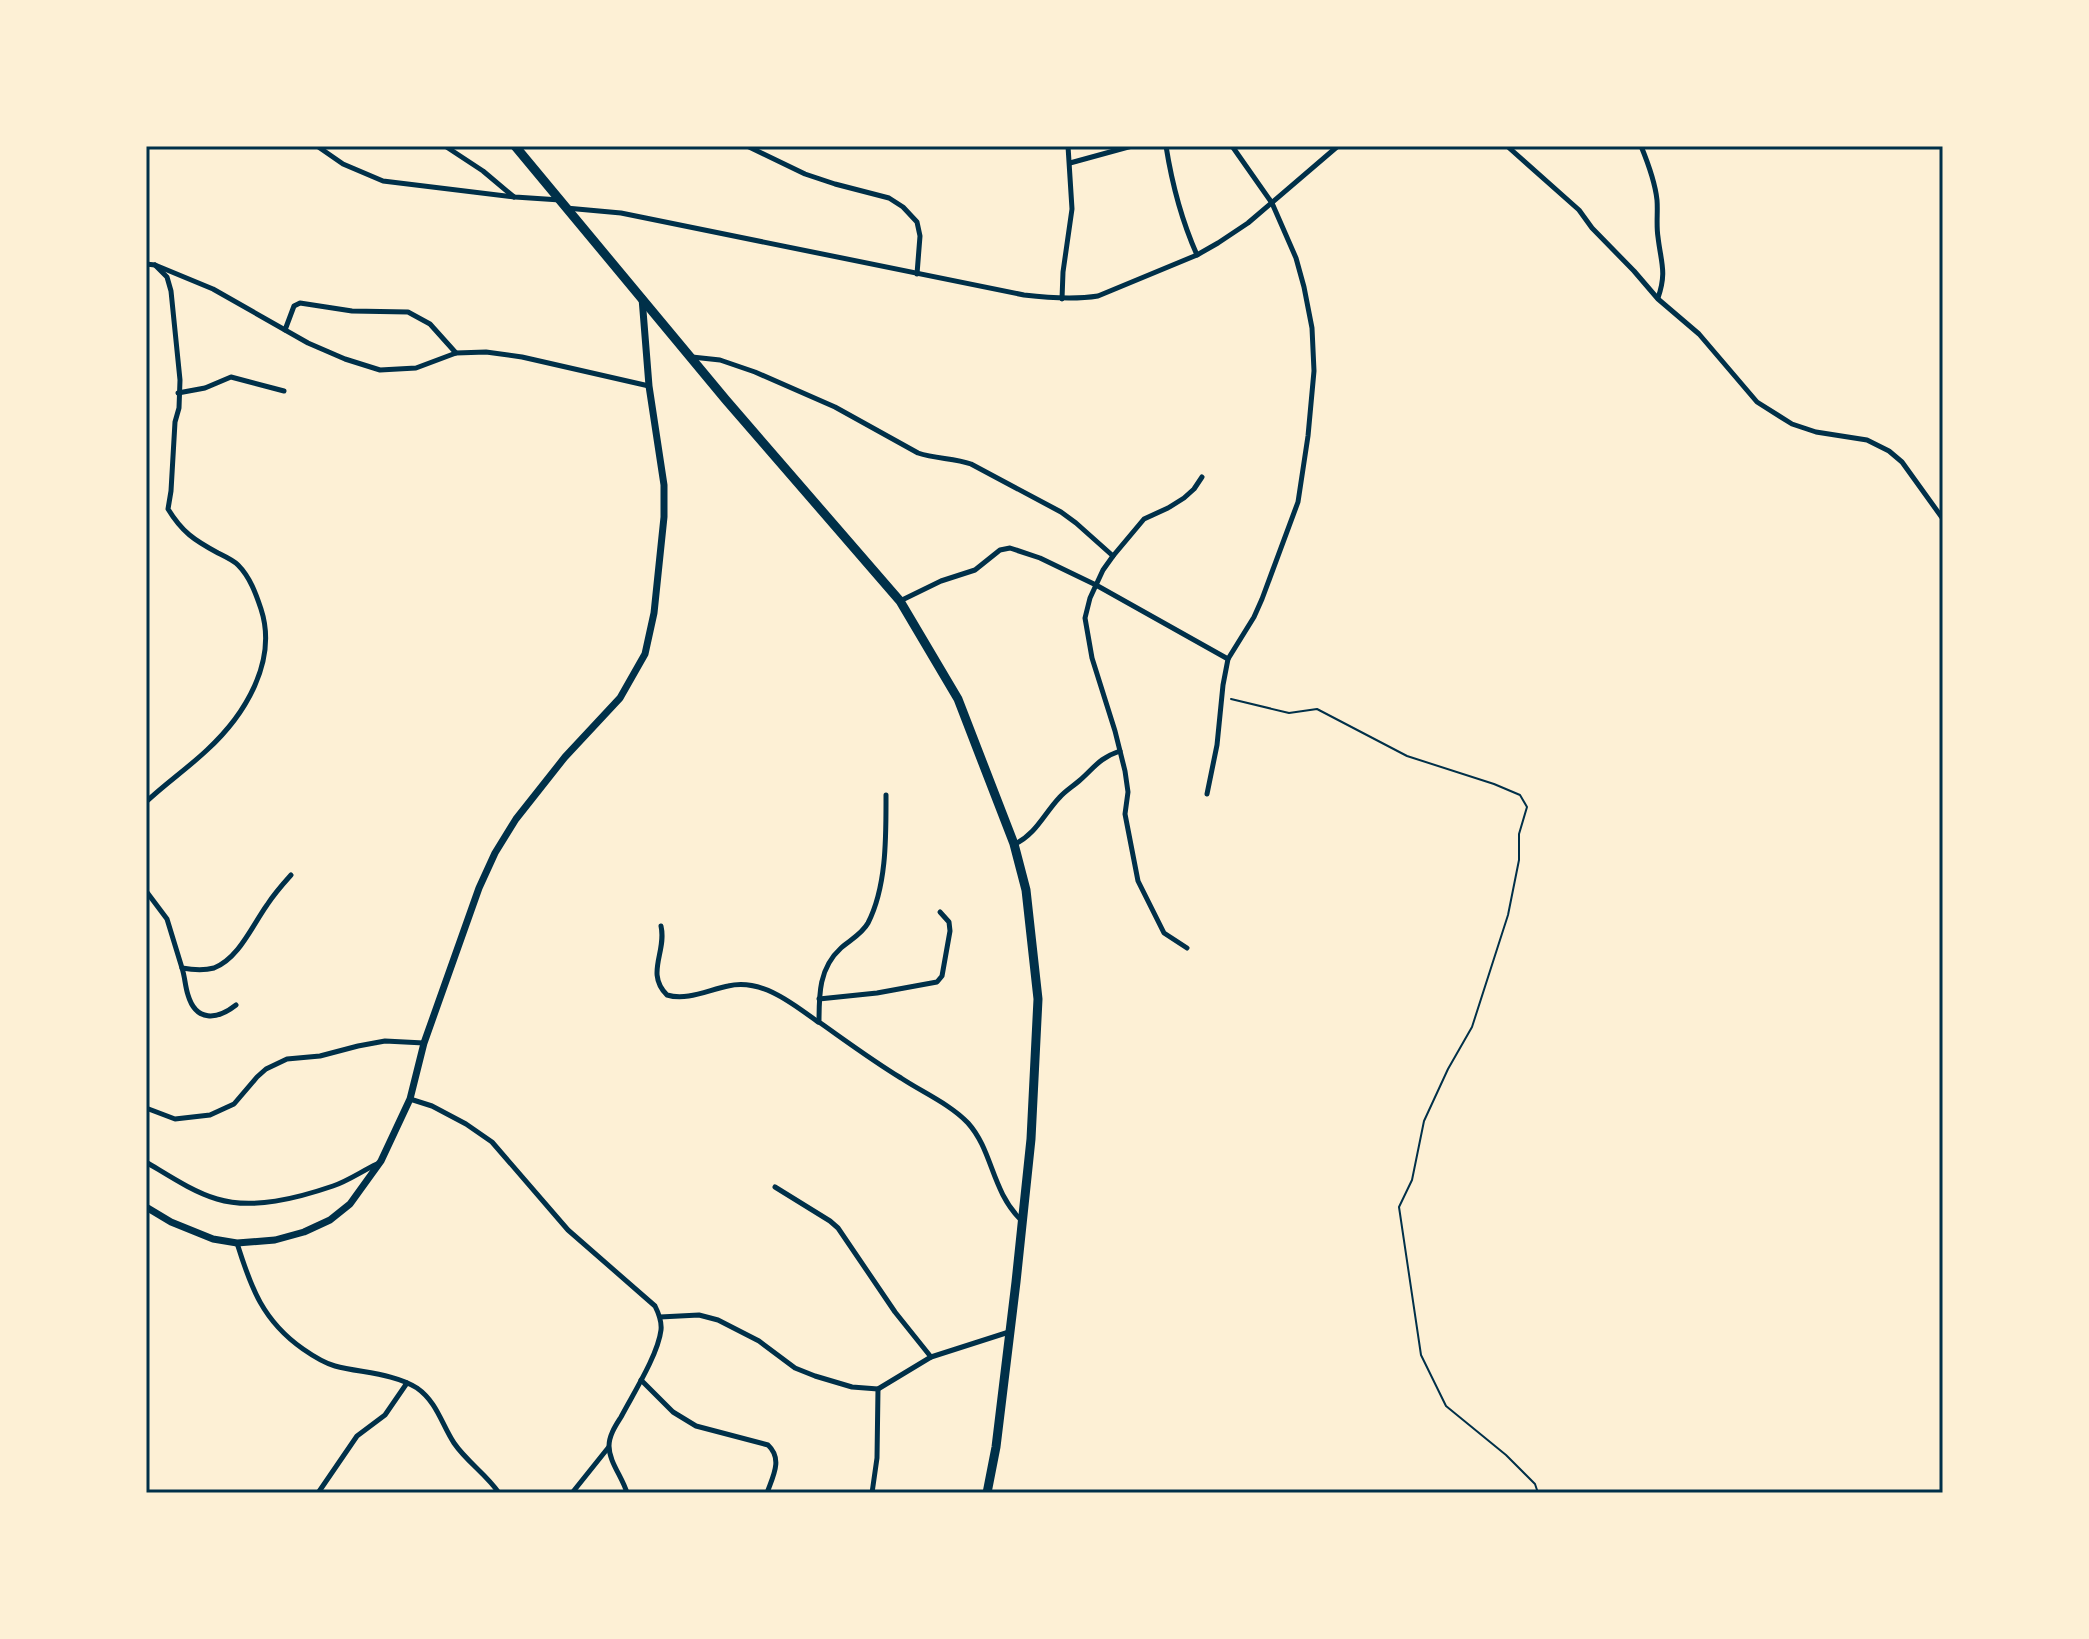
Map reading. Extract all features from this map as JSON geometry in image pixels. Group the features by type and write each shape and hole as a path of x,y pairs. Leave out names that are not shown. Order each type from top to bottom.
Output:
{"highway":[{"path":"515,146 726,400 900,601 958,699 1014,844 1026,890 1038,999 1031,1139 996,1447 987,1493"}],"street":[{"path":"317,146 343,164 383,181 621,213 1024,295 1062,299 1098,296 1197,255 1233,233 1272,203 1338,146"},
{"path":"445,146 515,197"},
{"path":"747,146 805,174 889,198 903,207 917,222 920,236 917,274"},
{"path":"1062,299 1072,209 1068,146"},
{"path":"1070,163 1132,146"},
{"path":"1166,146 1172,184 1184,226 1197,255"},
{"path":"1207,794 1228,659 1254,617 1298,502 1314,371 1312,328 1296,258 1272,203 1232,146"},
{"path":"1507,146 1579,210 1658,299 1699,334 1757,402 1792,424 1816,432 1867,440 1889,451 1902,462 1943,519"},
{"path":"1641,146 1657,199 1658,236 1663,263 1663,283 1658,299"},
{"path":"146,264 213,289 308,343 380,370 416,368 456,353 486,352 522,357 649,386"},
{"path":"146,802 210,748 231,724 257,682 266,650 266,626 248,578 237,564 190,537 178,526 168,509 180,380 171,291 167,277 155,265"},
{"path":"146,1207 194,1233 237,1243 275,1240 330,1220 350,1204 381,1161 410,1099 424,1043 479,888 495,853 516,819 565,757 620,698 645,654 654,613 664,517 664,485 649,386 642,296"},
{"path":"285,330 294,306 300,303 352,311 400,311 430,324 456,353"},
{"path":"692,357 744,367 835,407 918,453 971,464 1061,512 1113,556"},
{"path":"178,393 205,388 231,377 284,391"},
{"path":"1187,948 1164,933 1138,881 1125,814 1128,792 1120,751 1086,630 1086,608 1113,556 1147,517 1184,498 1202,477"},
{"path":"900,601 941,581 975,570 1000,550 1010,548 1040,558 1096,585 1228,659"},
{"path":"1014,844 1035,830 1061,795 1096,763 1120,751"},
{"path":"819,1022 820,982 830,960 859,935 868,923 876,900 883,867 886,795"},
{"path":"182,968 199,971 216,967 228,959 291,875"},
{"path":"146,891 167,919 187,993 195,1010 213,1017 236,1005"},
{"path":"819,999 937,982 942,976 950,931 949,922 940,912"},
{"path":"661,926 663,944 656,973 667,995 686,996 745,983 781,997 968,1124 985,1152 1005,1201 1022,1221"},
{"path":"146,1108 175,1119 210,1115 234,1104 266,1069 287,1059 320,1056 385,1041 424,1043"},
{"path":"410,1099 432,1106 492,1142 568,1230 655,1306 660,1317 658,1343 614,1429 609,1447 572,1493"},
{"path":"146,1162 204,1195 236,1203 283,1199 333,1186 381,1161"},
{"path":"775,1187 838,1228 895,1312 931,1357"},
{"path":"237,1243 245,1271 261,1305 291,1340 334,1365 376,1374 419,1389 436,1408 455,1444 499,1493"},
{"path":"660,1317 699,1315 718,1320 759,1341 795,1368 852,1387 878,1389 931,1357 1010,1331"},
{"path":"641,1380 673,1412 696,1426 768,1445 775,1451 777,1461 767,1493"},
{"path":"318,1493 357,1436 385,1415 407,1383"},
{"path":"872,1493 877,1458 878,1389"},
{"path":"609,1447 627,1493"}],"path":[{"path":"1222,697 1289,713 1317,709 1407,756 1520,795 1527,807 1519,834 1519,860 1508,915 1472,1027 1424,1121 1412,1180 1399,1207 1421,1355 1427,1368 1446,1406 1506,1455 1535,1484 1538,1493"}]}
